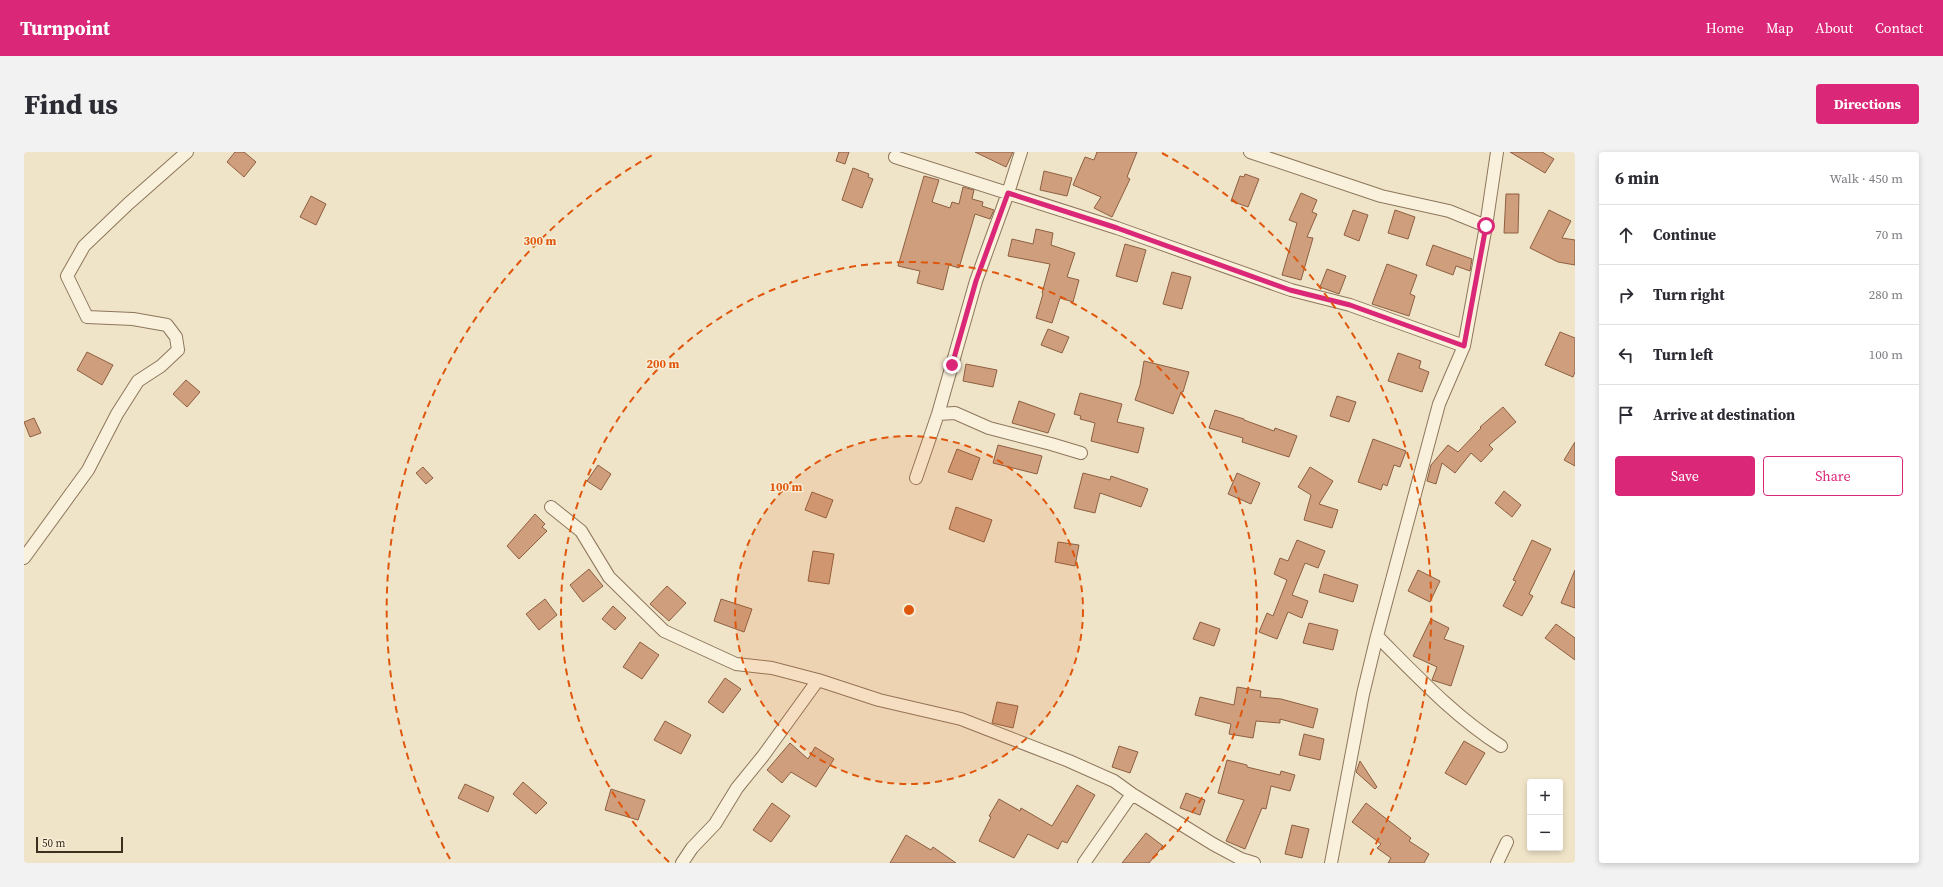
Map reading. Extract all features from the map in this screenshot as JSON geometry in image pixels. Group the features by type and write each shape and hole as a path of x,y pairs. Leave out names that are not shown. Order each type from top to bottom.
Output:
{"street":[{"path":"24,558 88,470 117,414 138,381 161,366 178,350 176,336 167,325 132,319 87,318 67,276 84,246 128,204 187,152"},
{"path":"916,478 938,414 976,281 1008,193 1020,152"},
{"path":"1250,152 1381,196 1449,212 1486,226"},
{"path":"1331,863 1363,694 1377,636 1439,404 1464,346 1486,226 1497,152"},
{"path":"895,157 1117,228 1290,290 1350,305 1464,346"},
{"path":"938,414 956,413 989,428 1051,444 1081,454"},
{"path":"551,507 581,530 592,551 609,577 664,632 736,664 772,668 818,680 879,700 961,720 1069,761 1114,781 1132,794 1213,844 1241,859 1254,863"},
{"path":"1377,636 1424,683 1470,725 1501,746"},
{"path":"682,863 692,848 715,824 737,788 763,756 818,680"},
{"path":"1084,863 1132,794"},
{"path":"1497,863 1507,842"}],"building":[{"path":"235,152 244,152 256,162 244,177 227,162"},
{"path":"839,152 849,152 845,164 836,161"},
{"path":"975,152 1013,152 1006,167"},
{"path":"1097,152 1137,152 1127,177 1130,179 1112,217 1094,208 1101,197 1073,185 1085,157 1094,160"},
{"path":"1510,152 1542,152 1554,159 1545,173"},
{"path":"853,168 869,174 868,177 873,179 862,208 842,200"},
{"path":"1044,171 1072,178 1067,196 1040,190"},
{"path":"1245,174 1259,179 1248,207 1231,201 1240,176 1244,177"},
{"path":"924,176 939,180 932,202 950,208 952,202 959,204 963,187 974,190 972,199 983,202 982,206 994,210 990,219 975,214 959,268 949,265 943,290 917,283 920,271 898,266"},
{"path":"1301,193 1317,200 1312,212 1317,214 1307,237 1313,238 1301,280 1282,275 1297,223 1289,220"},
{"path":"1506,194 1519,194 1518,233 1504,233"},
{"path":"311,196 326,204 316,225 300,217"},
{"path":"1353,210 1368,215 1359,241 1344,235"},
{"path":"1395,210 1415,217 1408,239 1388,233"},
{"path":"1549,210 1571,221 1562,238 1575,240 1575,265 1558,262 1530,248"},
{"path":"1036,229 1053,233 1051,245 1075,253 1067,277 1079,280 1073,302 1060,298 1052,323 1036,318 1050,264 1008,256 1012,239 1033,244"},
{"path":"1125,244 1146,250 1137,282 1116,276"},
{"path":"1433,245 1472,259 1470,271 1456,266 1453,275 1426,265"},
{"path":"1387,264 1417,275 1410,294 1415,296 1409,316 1372,304"},
{"path":"1327,269 1346,276 1339,294 1320,287"},
{"path":"1172,272 1191,277 1182,309 1163,304"},
{"path":"1048,329 1069,337 1062,353 1041,345"},
{"path":"1560,332 1575,338 1575,372 1573,377 1545,365"},
{"path":"87,352 113,365 102,385 77,370"},
{"path":"1398,353 1421,361 1419,368 1429,372 1422,392 1388,381"},
{"path":"1144,361 1189,372 1183,392 1181,392 1173,414 1135,400 1140,385"},
{"path":"966,364 997,370 993,387 963,381"},
{"path":"186,380 200,392 187,407 173,394"},
{"path":"1080,393 1122,404 1117,422 1144,428 1138,453 1091,441 1095,423 1080,419 1081,416 1074,414"},
{"path":"1337,396 1356,402 1349,422 1330,416"},
{"path":"1019,401 1055,414 1048,433 1012,423"},
{"path":"1503,407 1516,422 1489,445 1493,449 1481,462 1471,453 1455,473 1442,463 1436,484 1427,481 1431,465 1448,445 1458,452 1481,428 1480,427"},
{"path":"1215,410 1244,419 1274,431 1275,428 1297,436 1289,457 1242,442 1243,438 1209,428"},
{"path":"34,418 41,433 30,437 24,422"},
{"path":"1373,439 1406,451 1400,467 1394,465 1387,486 1383,484 1381,490 1358,482"},
{"path":"1575,442 1575,466 1564,460"},
{"path":"998,445 1042,456 1037,474 993,463"},
{"path":"957,449 980,458 972,480 948,472"},
{"path":"598,465 611,474 601,490 587,481"},
{"path":"423,467 433,478 426,484 416,473"},
{"path":"1310,467 1333,481 1319,504 1338,510 1332,528 1304,520 1311,495 1298,487"},
{"path":"1083,473 1110,480 1111,476 1148,489 1141,507 1100,493 1095,513 1074,508"},
{"path":"1237,473 1260,483 1251,504 1228,494"},
{"path":"1504,491 1521,505 1512,517 1495,503"},
{"path":"812,492 833,500 826,518 805,510"},
{"path":"956,507 992,520 984,542 949,529"},
{"path":"535,514 545,524 542,527 547,531 519,559 507,546"},
{"path":"1297,540 1325,551 1318,568 1305,563 1292,595 1308,601 1302,618 1288,612 1277,639 1259,632 1267,613 1273,616 1287,580 1274,574 1280,558 1288,561"},
{"path":"1532,540 1551,549 1529,594 1533,596 1522,616 1503,606 1516,581 1513,580"},
{"path":"1058,542 1079,545 1075,566 1055,562"},
{"path":"813,551 834,554 829,584 808,581"},
{"path":"589,569 603,586 583,602 570,585"},
{"path":"1418,570 1440,581 1430,602 1408,591"},
{"path":"1575,570 1575,608 1561,603"},
{"path":"1324,574 1358,585 1353,602 1319,592"},
{"path":"667,586 686,603 669,621 650,604"},
{"path":"545,599 557,615 539,630 526,614"},
{"path":"721,599 752,609 744,632 714,621"},
{"path":"613,606 626,618 615,630 602,619"},
{"path":"1431,619 1449,628 1444,639 1464,646 1451,686 1432,680 1437,667 1413,656"},
{"path":"1200,622 1220,629 1214,646 1193,639"},
{"path":"1309,623 1338,630 1333,650 1303,643"},
{"path":"1556,624 1575,638 1575,660 1545,638"},
{"path":"640,642 659,655 642,679 623,667"},
{"path":"725,678 741,689 723,713 708,702"},
{"path":"1237,687 1261,691 1260,697 1281,699 1318,709 1313,728 1280,719 1280,723 1256,721 1253,738 1229,734 1231,724 1195,715 1200,697 1234,705"},
{"path":"997,702 1018,706 1013,728 992,723"},
{"path":"665,721 691,735 681,754 654,740"},
{"path":"1304,734 1324,739 1320,760 1299,755"},
{"path":"1464,741 1485,753 1466,785 1445,773"},
{"path":"790,743 808,759 815,747 834,759 816,787 791,772 782,783 767,770"},
{"path":"1119,746 1138,752 1130,773 1112,767"},
{"path":"1227,760 1247,765 1247,767 1280,775 1281,771 1295,775 1290,791 1271,786 1266,809 1262,808 1245,849 1226,841 1244,800 1218,793"},
{"path":"1360,761 1377,787 1375,789 1356,772"},
{"path":"523,782 547,803 536,814 513,794"},
{"path":"465,784 494,797 488,812 458,798"},
{"path":"1077,785 1095,795 1067,843 1062,841 1058,849 1028,834 1014,858 979,841 991,817 989,816 999,799 1020,811 1021,808 1052,826"},
{"path":"611,789 645,800 638,820 605,810"},
{"path":"1186,793 1205,800 1200,815 1180,808"},
{"path":"772,803 790,816 771,842 753,830"},
{"path":"1366,803 1411,838 1409,841 1429,854 1424,863 1388,863 1391,858 1377,848 1381,844 1352,822"},
{"path":"1292,825 1309,829 1302,858 1285,854"},
{"path":"1146,833 1163,846 1149,863 1122,863"},
{"path":"906,835 931,850 933,847 956,863 890,863"}],"route":[{"path":"952,365 976,281 1008,193 1117,228 1290,290 1350,305 1464,346 1486,226"}]}
